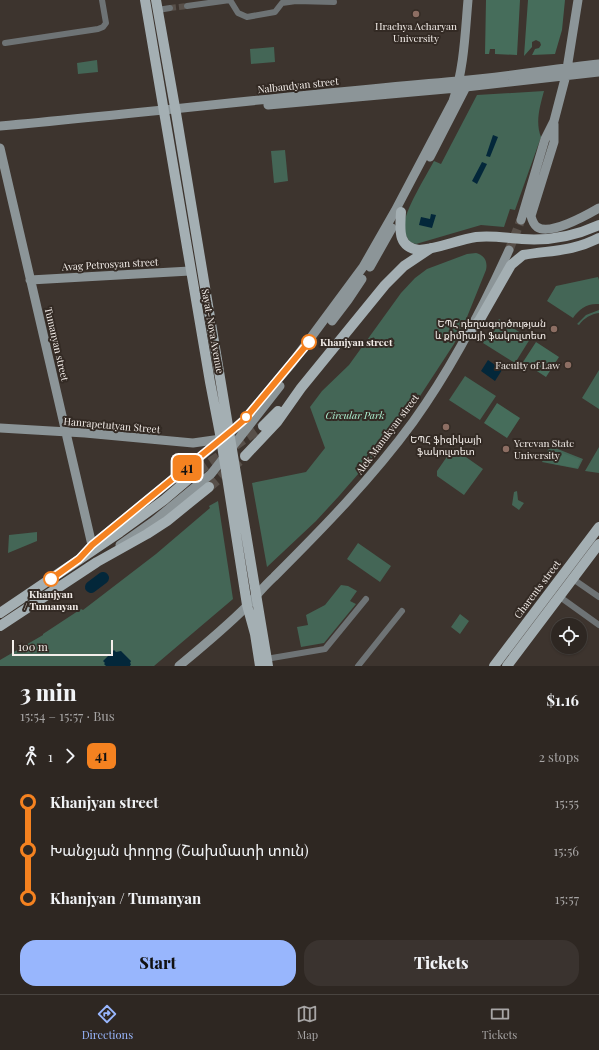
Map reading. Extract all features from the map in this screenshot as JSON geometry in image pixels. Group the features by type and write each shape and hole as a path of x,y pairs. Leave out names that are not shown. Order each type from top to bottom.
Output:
{"main road":[{"name":"Sayat-Nova Avenue","path":"144,0 212,394 226,436 232,447 256,595 265,664"},
{"path":"0,626 96,562 154,521 204,480 214,470 348,300 380,251 458,105 468,0"},
{"path":"578,0 566,71 554,122 554,142 531,216 536,226 542,229 554,228 570,224 599,208"},
{"name":"Sayat-Nova Avenue","path":"157,5 176,111 221,390 226,436 224,457 247,602 255,634 265,664"},
{"name":"Nalbandyan street","path":"0,126 461,85 566,71 599,64"},
{"name":"Nalbandyan street","path":"566,71 599,72"},
{"path":"79,559 92,545 244,420 292,363 363,267 395,211 461,85"},
{"name":"Nalbandyan street","path":"0,130 164,112"},
{"path":"521,220 545,139 554,122"},
{"name":"Tumanyan street","path":"0,148 92,545"},
{"path":"401,212 400,233 403,240 415,249 424,250 459,240 484,236 523,239 554,238 584,232 599,224"},
{"path":"467,334 479,321 511,265 517,259 523,255 568,250 586,245 599,238"},
{"path":"245,456 277,422 301,388 385,285 404,266 431,248"},
{"name":"Alek Manukyan street","path":"172,666 182,664 256,595 352,496 396,444 425,403 455,356 494,284 509,250"},
{"name":"Avag Petrosyan street","path":"30,280 190,271"},
{"path":"263,426 301,388"},
{"name":"Hanrapetutyan Street","path":"0,428 193,443 226,436"},
{"path":"201,456 206,457 211,461 214,470"},
{"path":"0,613 120,532 164,500 198,471"},
{"path":"96,562 167,522 209,487"},
{"name":"Charents street","path":"494,666 599,527"},
{"path":"508,666 599,544"}],"street":[{"path":"5,42 98,30 106,24 102,0"},
{"path":"187,6 230,0 238,13 247,17 274,12 282,3 334,2"},
{"path":"157,5 170,8"},
{"path":"573,579 599,597"},
{"path":"560,597 599,624"},
{"path":"265,664 325,649 366,599"},
{"path":"358,666 402,611"}],"green space":[{"path":"486,0 520,0 517,55 495,54 495,49 490,49 489,54 485,54"},
{"path":"528,0 565,0 562,30 555,54 532,55 535,49 539,48 541,45 540,42 536,40 532,42 532,47 524,56"},
{"path":"274,47 275,62 251,64 250,49"},
{"path":"97,60 98,72 78,74 77,63"},
{"path":"544,91 538,120 541,137 515,210 510,209 504,227 481,225 416,244 410,242 405,233 404,227 411,203 434,161 441,164 477,95"},
{"path":"285,150 288,181 274,183 271,151"},
{"name":"Circular Park","path":"476,253 485,259 486,270 467,317 454,344 420,396 372,458 339,496 316,521 267,567 252,483 306,472 325,448 310,407 322,391 349,365 401,293 415,278 427,269 467,254"},
{"path":"598,277 599,304 591,304 584,307 573,318 547,301 556,286"},
{"path":"599,310 599,313 593,314 583,320 579,325 577,324 586,315"},
{"path":"499,319 530,339 515,363 483,343"},
{"path":"536,342 559,357 546,377 523,362"},
{"path":"599,370 599,409 582,398"},
{"path":"465,376 496,396 480,420 449,400"},
{"path":"497,403 520,418 507,438 484,423"},
{"path":"550,446 583,459 578,469 542,462"},
{"path":"599,447 599,473 585,471"},
{"path":"453,448 483,469 464,495 437,476 437,471"},
{"path":"560,452 581,460 577,468 554,464"},
{"path":"517,491 518,500 524,503 519,510 512,505 514,492"},
{"path":"218,501 233,599 154,666 0,666 0,660 43,635 81,609 83,610 156,554 210,508 209,506"},
{"path":"37,532 37,541 8,553 9,535"},
{"path":"358,543 391,566 380,582 347,559"},
{"path":"341,585 348,586 357,591 350,601 356,604 324,643 301,647 297,627 308,625 306,615 325,605"},
{"path":"460,614 469,621 460,634 451,627"}],"water":[{"path":"493,135 498,137 490,157 486,156"},
{"path":"482,162 487,164 477,184 472,181"},
{"path":"431,214 436,215 432,228 419,225 421,217 430,219"},
{"path":"488,360 502,370 495,381 481,371"},
{"path":"114,650 116,652 121,651 131,661 130,666 106,666 104,664 105,663 103,661"}],"waterway":[{"path":"91,587 103,578"}],"tunnel":[{"path":"170,8 187,6"},
{"path":"509,250 521,220"},
{"path":"198,471 263,426"},
{"path":"209,487 245,456"}],"bus line":[{"name":"41","path":"51,579 63,572 79,559 92,545 230,433 244,420 309,342"}],"place":[{"name":"Hrachya Acharyan University","path":"416,14"},
{"name":"ԵՊՀ դեղագործության և քիմիայի ֆակուլտետ","path":"554,329"},
{"name":"Khanjyan street","path":"309,342"},
{"name":"Faculty of Law","path":"568,365"},
{"name":"ԵՊՀ ֆիզիկայի ֆակուլտետ","path":"446,427"},
{"name":"Yerevan State University","path":"506,449"},
{"name":"Khanjyan / Tumanyan","path":"51,579"}]}
